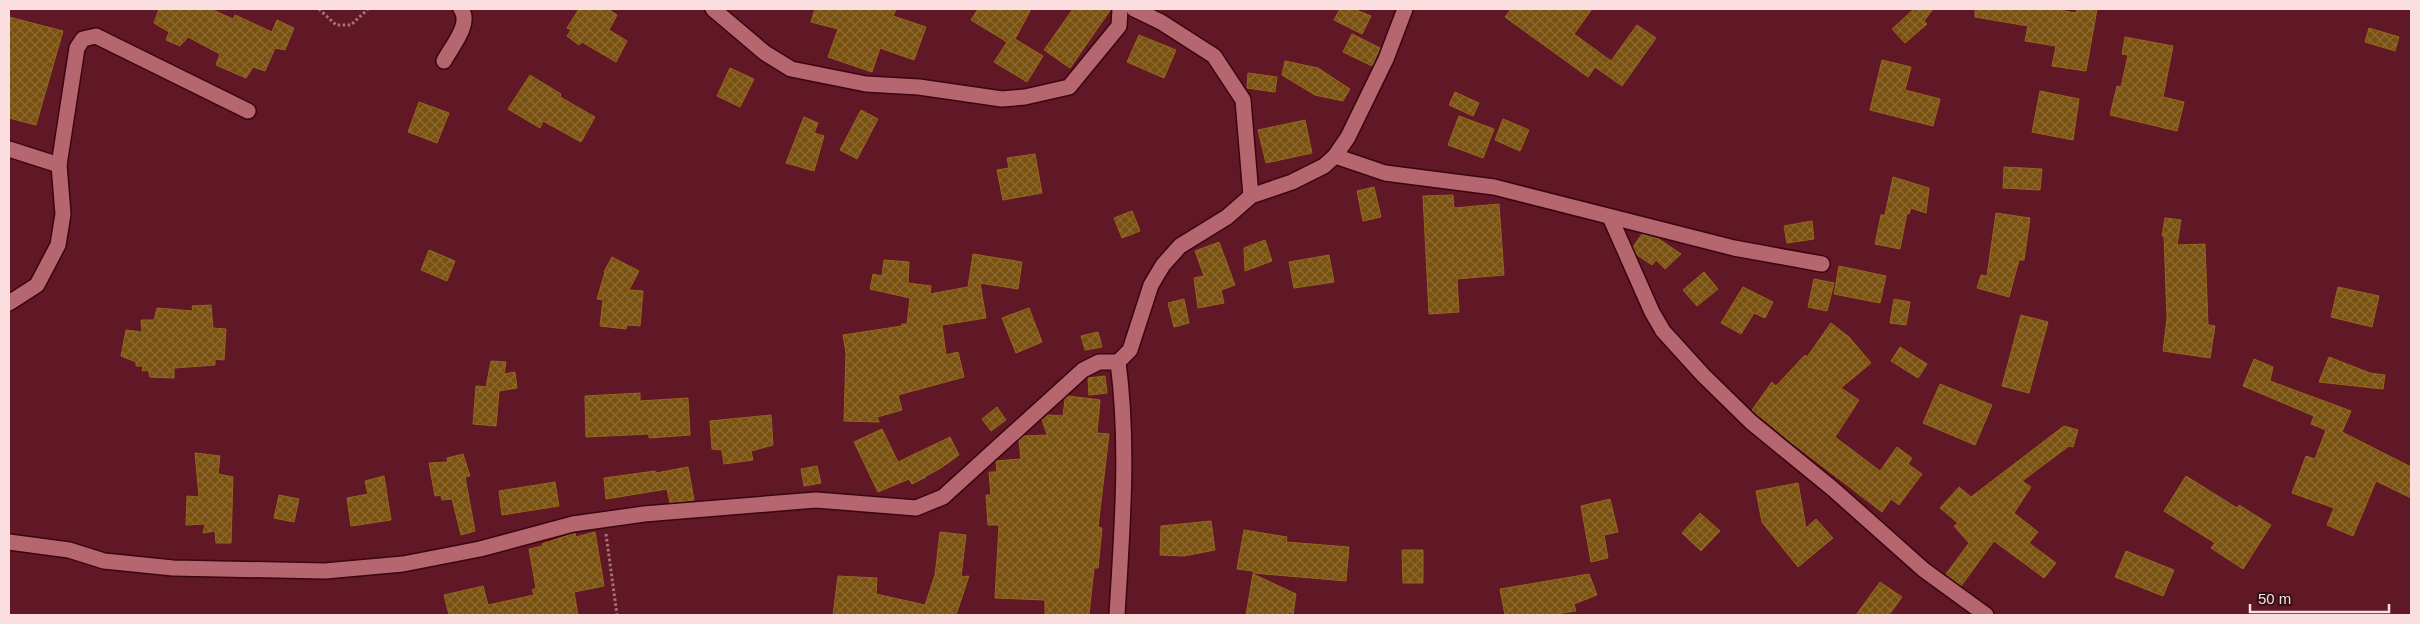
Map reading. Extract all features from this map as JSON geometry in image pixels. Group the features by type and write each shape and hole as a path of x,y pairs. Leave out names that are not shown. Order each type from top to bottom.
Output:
{"street":[{"path":"444,61 464,25 465,15 461,9"},
{"path":"713,9 765,53 792,70 866,84 919,86 1002,99 1026,97 1069,87 1119,26 1120,9"},
{"path":"1134,9 1162,22 1214,56 1243,100 1251,196"},
{"path":"9,542 69,550 104,561 173,568 325,571 422,560 480,549 573,524 644,514 816,500 908,508 930,504 943,497 1083,370 1099,362 1118,362 1130,350 1151,285 1163,265 1180,246 1227,216 1251,196 1292,182 1324,166 1335,156 1348,137 1386,59 1405,9"},
{"path":"9,303 36,285 58,245 63,214 60,166 77,48 83,38 96,36 248,111"},
{"path":"9,149 60,166"},
{"path":"1335,156 1385,173 1494,187 1734,248 1822,264"},
{"path":"1610,217 1652,312 1663,331 1703,375 1751,422 1833,489 1924,570 1986,615"},
{"path":"1117,615 1125,451 1124,410 1118,362"}],"path":[{"path":"319,9 336,25 351,25 368,9"},
{"path":"604,520 617,615"}],"building":[{"path":"159,9 211,9 233,19 235,15 272,32 277,20 294,28 285,50 275,48 265,71 253,67 246,78 216,65 220,54 188,37 180,46 166,40 169,32 154,23"},
{"path":"579,9 608,9 617,15 609,30 627,41 616,62 582,42 579,45 567,36 571,30 567,28"},
{"path":"815,9 896,9 893,16 926,27 914,60 880,48 872,72 828,57 838,29 811,22"},
{"path":"978,9 1031,9 1015,39 1043,56 1027,82 994,62 1007,42 971,20"},
{"path":"1073,9 1111,9 1070,68 1044,50"},
{"path":"1340,9 1354,9 1371,16 1362,34 1334,20"},
{"path":"1511,9 1592,9 1574,34 1611,61 1637,25 1656,38 1622,86 1595,67 1588,77 1505,17"},
{"path":"1914,9 1933,9 1924,21 1927,24 1905,43 1892,29"},
{"path":"1975,9 2053,9 2076,13 2077,9 2097,9 2086,71 2052,66 2056,46 2025,41 2028,26 1975,17"},
{"path":"9,17 63,31 36,125 9,118"},
{"path":"2369,28 2399,37 2395,51 2365,42"},
{"path":"1352,34 1380,48 1372,66 1343,52"},
{"path":"1139,35 1176,50 1164,78 1127,62"},
{"path":"2125,37 2173,46 2163,97 2184,102 2177,131 2110,115 2117,86 2121,87 2128,55 2122,54"},
{"path":"1882,60 1911,67 1905,90 1940,99 1933,126 1870,110"},
{"path":"1285,61 1318,68 1350,89 1343,101 1315,95 1282,75"},
{"path":"730,68 754,79 740,107 717,96"},
{"path":"1248,73 1277,77 1275,92 1247,88"},
{"path":"530,75 561,94 560,97 595,117 581,142 543,121 540,128 508,109"},
{"path":"2040,91 2079,99 2073,140 2032,132"},
{"path":"1455,92 1479,103 1473,116 1449,105"},
{"path":"419,102 449,113 437,143 408,132"},
{"path":"861,110 878,119 857,159 840,150"},
{"path":"1459,116 1494,129 1483,158 1448,145"},
{"path":"804,117 818,123 814,133 824,136 814,171 786,163"},
{"path":"1503,119 1529,130 1520,151 1495,140"},
{"path":"1305,120 1312,153 1266,163 1258,130"},
{"path":"1035,154 1042,193 1003,200 997,170 1009,168 1007,158"},
{"path":"2004,167 2042,169 2040,190 2003,188"},
{"path":"1893,177 1929,188 1926,213 1911,208 1909,214 1907,213 1900,249 1875,244 1881,215 1885,215"},
{"path":"1374,187 1381,217 1363,221 1357,191"},
{"path":"1453,195 1454,208 1499,204 1504,275 1457,279 1459,312 1429,314 1423,196"},
{"path":"1132,211 1140,231 1122,238 1114,218"},
{"path":"1996,213 2030,218 2024,260 2019,260 2009,297 1977,288 1981,275 1987,276"},
{"path":"2165,218 2181,220 2177,245 2205,244 2208,325 2215,326 2210,358 2163,351 2167,318 2164,236 2162,236"},
{"path":"1812,221 1814,239 1787,243 1784,226"},
{"path":"1642,234 1659,239 1681,254 1665,269 1656,260 1652,265 1637,255 1633,247"},
{"path":"1265,240 1272,261 1245,271 1244,248"},
{"path":"1219,242 1235,285 1221,290 1224,303 1198,308 1194,278 1204,276 1195,251"},
{"path":"429,250 455,261 447,281 421,270"},
{"path":"973,254 1022,262 1018,289 980,283 986,318 942,325 946,355 958,352 964,377 898,395 902,410 877,417 879,422 844,421 846,353 843,335 907,324 910,298 870,289 873,274 882,276 884,260 909,262 908,283 931,286 930,294 968,287"},
{"path":"1329,255 1334,282 1294,288 1289,262"},
{"path":"612,257 639,271 629,290 643,291 640,326 627,325 626,329 600,326 603,300 597,299 604,272"},
{"path":"1839,266 1886,276 1880,303 1834,294"},
{"path":"1704,272 1718,289 1697,306 1683,290"},
{"path":"1814,279 1834,283 1827,311 1808,307"},
{"path":"1743,287 1773,302 1765,318 1754,313 1741,334 1721,323"},
{"path":"2338,287 2379,296 2372,327 2331,317"},
{"path":"1184,299 1189,323 1174,327 1168,303"},
{"path":"1894,299 1910,302 1906,325 1890,323"},
{"path":"211,305 213,328 226,329 224,360 215,359 215,365 174,368 174,378 150,377 148,370 142,371 143,366 136,366 136,362 121,356 126,330 142,332 141,320 154,320 157,308 193,311 192,306"},
{"path":"1029,308 1042,342 1016,353 1002,318"},
{"path":"2021,315 2048,322 2029,393 2002,386"},
{"path":"1831,323 1849,337 1871,363 1841,388 1859,400 1835,437 1880,471 1897,447 1912,458 1908,464 1922,474 1899,505 1891,499 1882,512 1752,410 1772,382 1776,386 1805,355 1807,357"},
{"path":"1098,332 1102,347 1085,350 1081,336"},
{"path":"1900,347 1927,364 1918,378 1891,361"},
{"path":"2329,357 2370,373 2385,375 2383,389 2319,382"},
{"path":"2254,359 2273,367 2270,381 2351,411 2342,432 2411,467 2411,498 2376,481 2353,536 2327,525 2334,508 2292,493 2306,456 2315,459 2326,430 2311,424 2314,416 2243,386"},
{"path":"491,361 506,362 504,374 515,372 517,388 499,391 496,426 473,424 476,386 486,387"},
{"path":"1105,376 1107,393 1089,395 1088,378"},
{"path":"1940,384 1992,405 1975,445 1923,423"},
{"path":"640,393 640,401 688,398 690,435 649,438 649,434 586,437 585,396"},
{"path":"1068,396 1100,400 1097,433 1109,434 1098,527 1102,528 1098,568 1094,568 1089,615 1045,615 1045,600 995,598 999,525 988,525 986,495 991,495 989,472 997,472 996,461 1021,459 1019,440 1024,436 1046,435 1048,437 1042,420 1048,415 1063,416 1065,399"},
{"path":"997,407 1006,420 991,431 982,419"},
{"path":"771,415 773,445 751,451 753,460 724,464 722,450 712,449 710,421"},
{"path":"2064,426 2078,430 2073,447 2069,446 2022,481 2031,487 2014,513 2038,532 2029,543 2056,563 2044,578 1994,541 1961,586 1946,574 1969,543 1954,526 1958,523 1940,508 1959,487 1971,497"},
{"path":"882,429 898,462 950,437 959,455 941,468 912,484 909,479 878,492 854,442"},
{"path":"195,453 220,456 218,474 233,477 231,543 216,543 215,531 203,533 205,524 186,525 187,496 199,497"},
{"path":"463,454 470,476 465,477 475,531 461,535 452,499 442,500 441,495 435,496 429,463 448,462 447,458"},
{"path":"817,466 821,483 804,486 801,469"},
{"path":"688,467 694,500 670,503 667,489 606,499 604,478 655,471 656,473"},
{"path":"384,476 391,520 351,526 347,498 368,494 365,481"},
{"path":"2186,476 2237,508 2239,505 2271,525 2243,569 2211,548 2215,543 2164,511"},
{"path":"555,482 559,506 502,515 499,491"},
{"path":"1798,483 1806,528 1816,519 1833,538 1798,567 1762,522 1756,491"},
{"path":"279,495 299,499 294,522 274,518"},
{"path":"1610,499 1618,532 1604,535 1608,558 1591,562 1581,506"},
{"path":"1700,513 1720,531 1701,551 1682,533"},
{"path":"1211,521 1215,550 1184,556 1160,555 1161,526"},
{"path":"1244,530 1287,537 1286,542 1349,547 1346,581 1253,573 1253,571 1237,569"},
{"path":"595,532 604,586 574,592 578,615 449,615 444,595 483,586 488,605 534,595 532,590 536,588 529,549 543,546 542,544 575,533 576,537"},
{"path":"940,532 966,535 961,577 969,576 956,615 833,615 838,576 877,578 876,594 925,605 935,575"},
{"path":"1402,550 1423,550 1423,583 1403,583"},
{"path":"2126,551 2174,570 2163,596 2115,577"},
{"path":"1253,574 1296,594 1293,615 1246,615"},
{"path":"1589,574 1597,595 1574,604 1576,611 1550,615 1505,615 1500,589"},
{"path":"1880,582 1902,597 1889,615 1856,615"}]}
